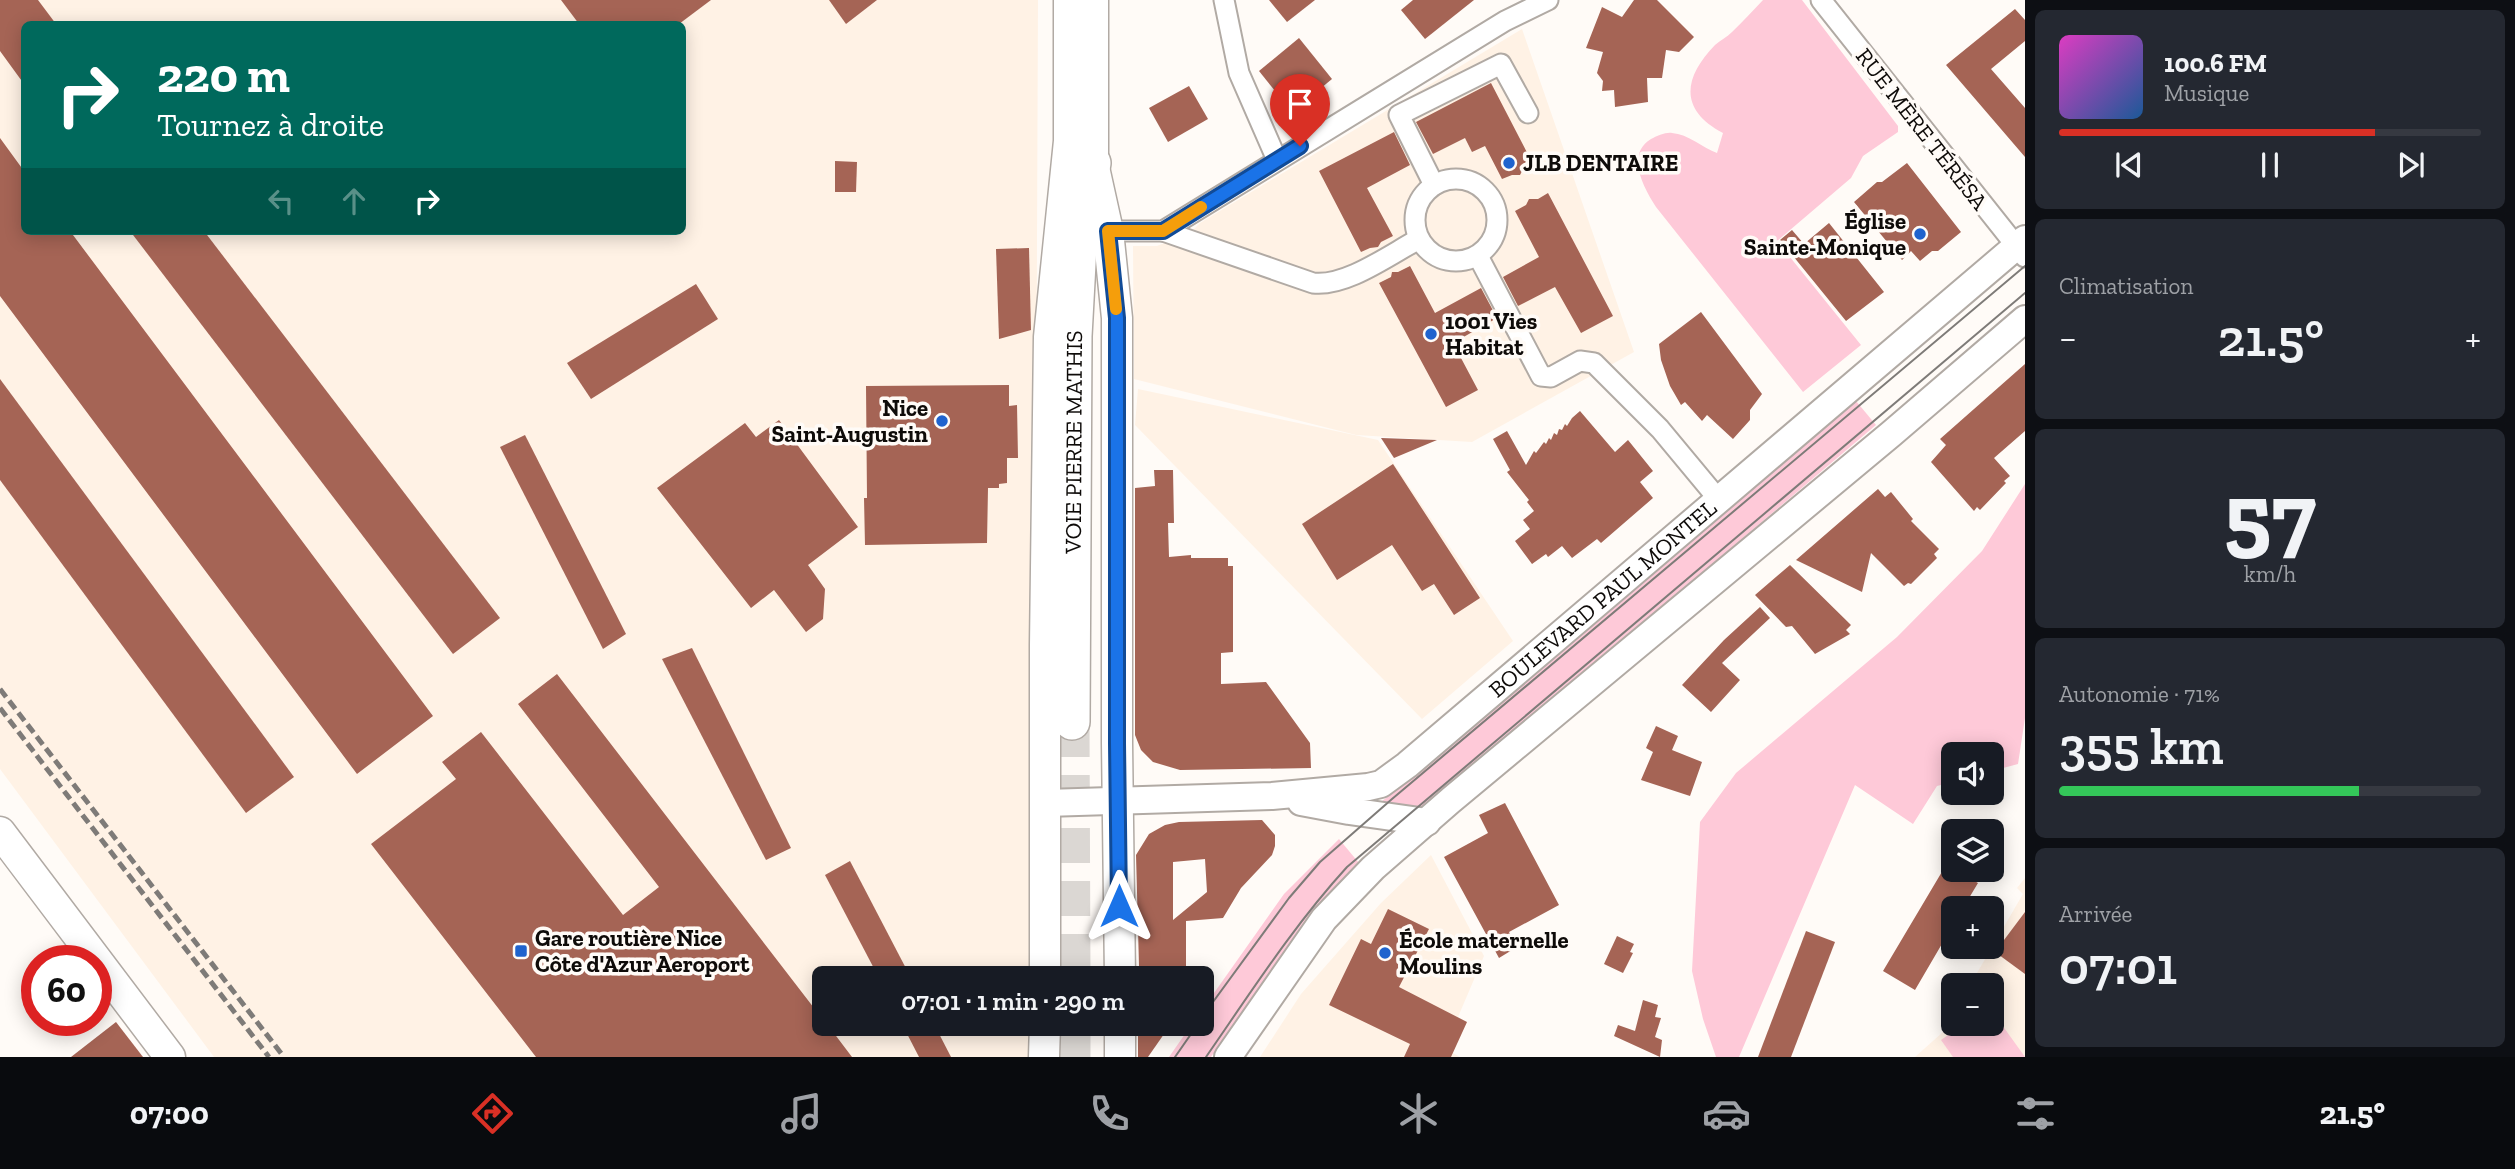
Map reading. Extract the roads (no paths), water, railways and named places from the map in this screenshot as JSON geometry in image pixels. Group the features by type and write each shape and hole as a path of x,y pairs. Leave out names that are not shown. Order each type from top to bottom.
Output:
{"highway":[{"name":"VOIE PIERRE MATHIS","path":"1072,722 1074,336 1080,227 1093,163"}],"main road":[{"path":"1045,966 1049,337 1069,141 1069,0"},
{"path":"1093,0 1093,163 1108,231 1117,318 1120,966"},
{"name":"BOULEVARD PAUL MONTEL","path":"1272,796 1381,784 1407,765 2022,248"},
{"path":"1228,1057 1324,919 1373,868 2025,319"},
{"path":"1046,803 1272,796 1427,822"},
{"path":"0,832 170,1057"},
{"path":"1044,1057 1045,1036"},
{"path":"1120,1036 1120,1057"}],"street":[{"path":"1224,0 1240,73 1277,160"},
{"path":"1163,231 1506,21 1548,0"},
{"name":"RUE MÈRE TÉRÉSA","path":"1821,0 2022,248"},
{"path":"1434,185 1399,116 1501,64 1528,113"},
{"path":"1446,180 1472,182 1492,199 1497,224 1488,247 1478,256 1451,262 1438,258 1427,250 1419,239 1415,215 1419,203 1434,185 1446,180"},
{"path":"1108,231 1163,231 1313,284 1326,285 1342,280 1419,239"},
{"path":"1478,256 1541,376 1551,377 1580,361 1594,363 1660,429 1719,500"}],"tunnel":[{"path":"1072,722 1073,966"},
{"path":"1073,1036 1073,1057"}],"tram line":[{"path":"1214,1001 1289,898 1320,862 2025,266"},
{"path":"1206,1057 1291,935 1347,867 2025,293"},
{"path":"1175,1057 1190,1036"}],"railway":[{"path":"0,689 284,1057"},
{"path":"0,708 269,1057"}],"place":[{"name":"JLB DENTAIRE","path":"1509,163"},
{"name":"Église Sainte-Monique","path":"1920,234"},
{"name":"1001 Vies Habitat","path":"1431,334"},
{"name":"Nice Saint-Augustin","path":"942,421"},
{"name":"Gare routière Nice Côte d'Azur Aeroport","path":"521,951"},
{"name":"École maternelle Moulins","path":"1385,953"}]}
